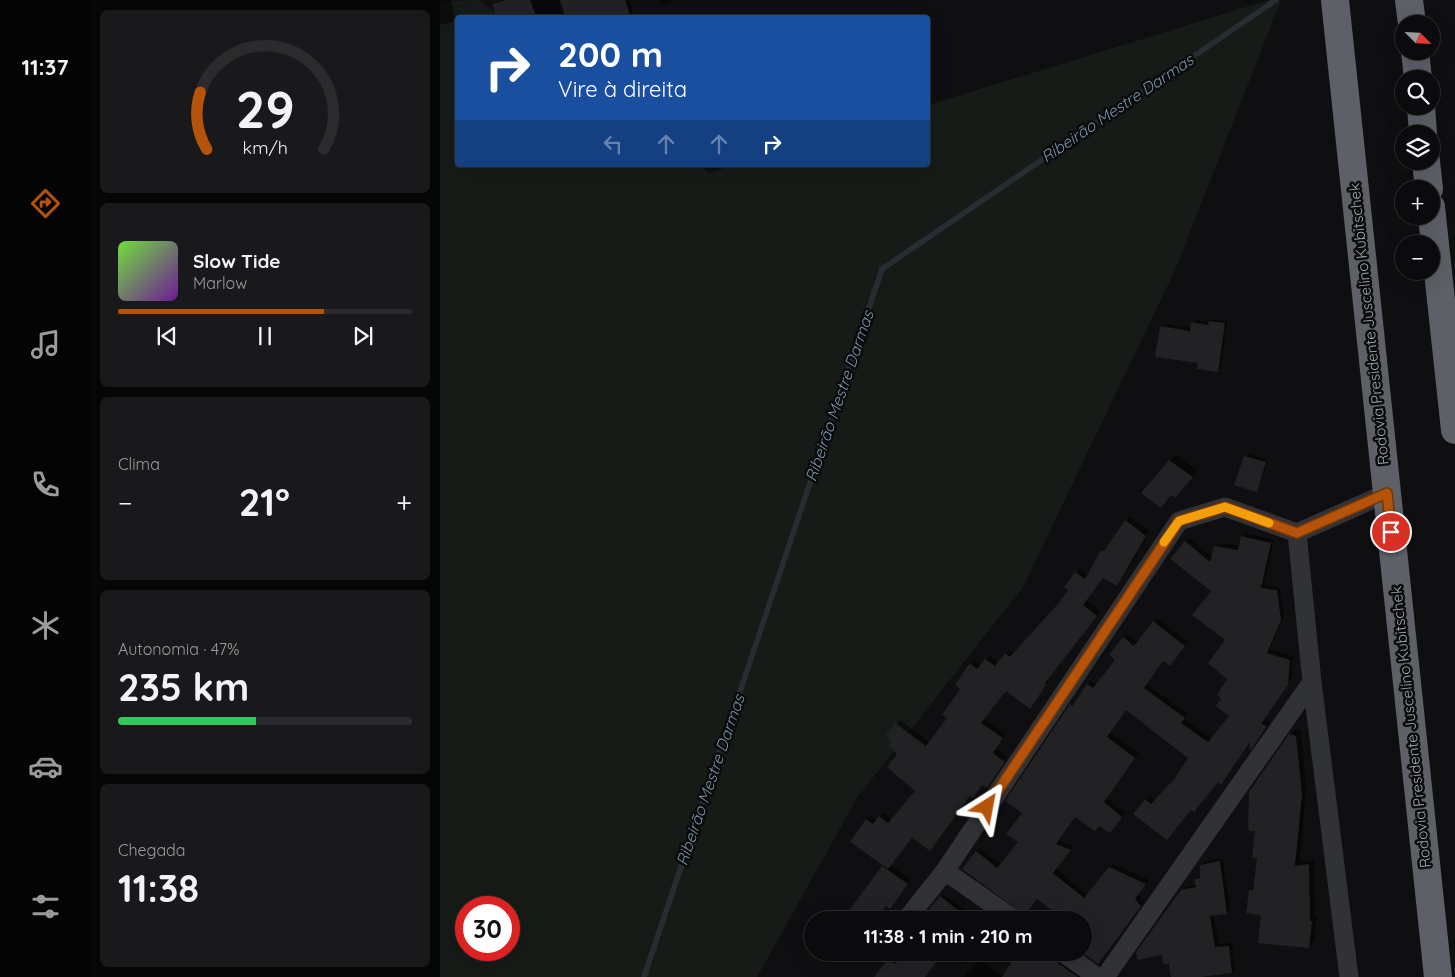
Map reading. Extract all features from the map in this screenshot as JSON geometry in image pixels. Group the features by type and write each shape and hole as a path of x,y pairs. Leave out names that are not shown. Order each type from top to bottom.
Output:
{"highway":[{"path":"1409,0 1411,15"},
{"name":"Rodovia Presidente Juscelino Kubitschek","path":"1335,6 1438,977"},
{"path":"1433,225 1455,430"}],"street":[{"path":"913,911 945,871 1179,521 1225,507 1297,533 1387,493"},
{"path":"1297,533 1312,682 1349,977"},
{"path":"1105,977 1312,682"},
{"path":"945,871 1002,911"},
{"path":"1075,961 1097,977"}],"shaded area":[{"path":"479,0 500,15 455,15 455,167 702,167 709,173 728,167 930,167 930,104 1269,0 1281,0 1176,268 1023,587 857,798 757,977 440,977 440,1"}],"building":[{"path":"505,0 530,0 536,15 496,15 492,4"},
{"path":"560,0 625,0 630,15 564,15"},
{"path":"1209,321 1225,323 1218,372 1197,369 1198,363 1155,357 1160,326 1190,331 1191,322 1208,325"},
{"path":"1244,456 1266,462 1257,492 1234,485"},
{"path":"1169,460 1193,477 1175,498 1171,495 1161,508 1141,493"},
{"path":"1125,520 1146,536 1117,586 1103,578 1083,605 1097,616 1045,683 1046,685 1030,709 1006,691 981,723 1003,738 993,753 1005,762 987,788 982,785 973,798 970,796 930,851 912,838 888,869 850,842 866,819 873,824 879,816 888,823 915,791 887,767 897,754 888,746 892,741 885,736 895,723 926,746 947,718 942,715 960,689 955,685 968,665 971,664 977,669 985,659 995,666 1005,653 1010,657 1057,605 1068,590 1064,587 1075,572 1085,579 1101,550 1104,551"},
{"path":"1241,536 1271,543 1261,588 1277,590 1281,620 1267,653 1290,660 1288,685 1261,724 1267,726 1250,751 1250,742 1221,785 1218,782 1194,812 1191,810 1167,840 1133,814 1145,799 1151,804 1175,778 1188,758 1126,710 1107,737 1135,758 1104,802 1122,817 1110,833 1099,826 1095,831 1075,817 1056,844 1071,850 1053,873 1084,898 1109,867 1146,884 1135,899 1141,906 1098,964 1092,960 1092,911 1053,911 1037,899 1028,911 1020,911 962,869 976,851 997,868 1018,842 1006,834 1022,813 1005,801 1070,704 1072,706 1087,684 1093,688 1115,660 1109,655 1123,637 1134,646 1153,621 1185,646 1170,666 1163,661 1144,688 1185,718 1181,723 1208,742 1229,716 1216,706 1221,698 1217,695 1227,679 1208,663 1225,640 1192,615 1211,591 1170,559 1185,541 1210,562 1214,546 1238,550"},
{"path":"1289,734 1296,736 1302,794 1295,866 1309,864 1310,921 1312,921 1309,948 1258,943 1261,915 1246,913 1249,890 1253,890 1257,858 1252,858 1255,831 1249,831 1248,827 1249,792"},
{"path":"1220,861 1227,914 1210,916 1215,947 1229,946 1232,973 1201,977 1171,977 1169,964 1163,964 1162,955 1137,960 1136,952 1181,890 1196,887 1194,879 1200,878 1200,865"},
{"path":"882,866 908,884 890,909 886,906 882,911 849,911"},
{"path":"940,896 959,911 928,911"},
{"path":"886,961 895,964 898,961 937,961 925,977 874,977"},
{"path":"1012,961 1055,961 1078,977 1002,977"}],"waterway":[{"name":"Ribeirão Mestre Darmas","path":"644,977 882,269 1276,0"}],"slow traffic":[{"path":"1164,542 1179,521 1225,507 1269,523"}],"route":[{"path":"987,807 1179,521 1225,507 1297,533 1387,493 1391,532"}]}
